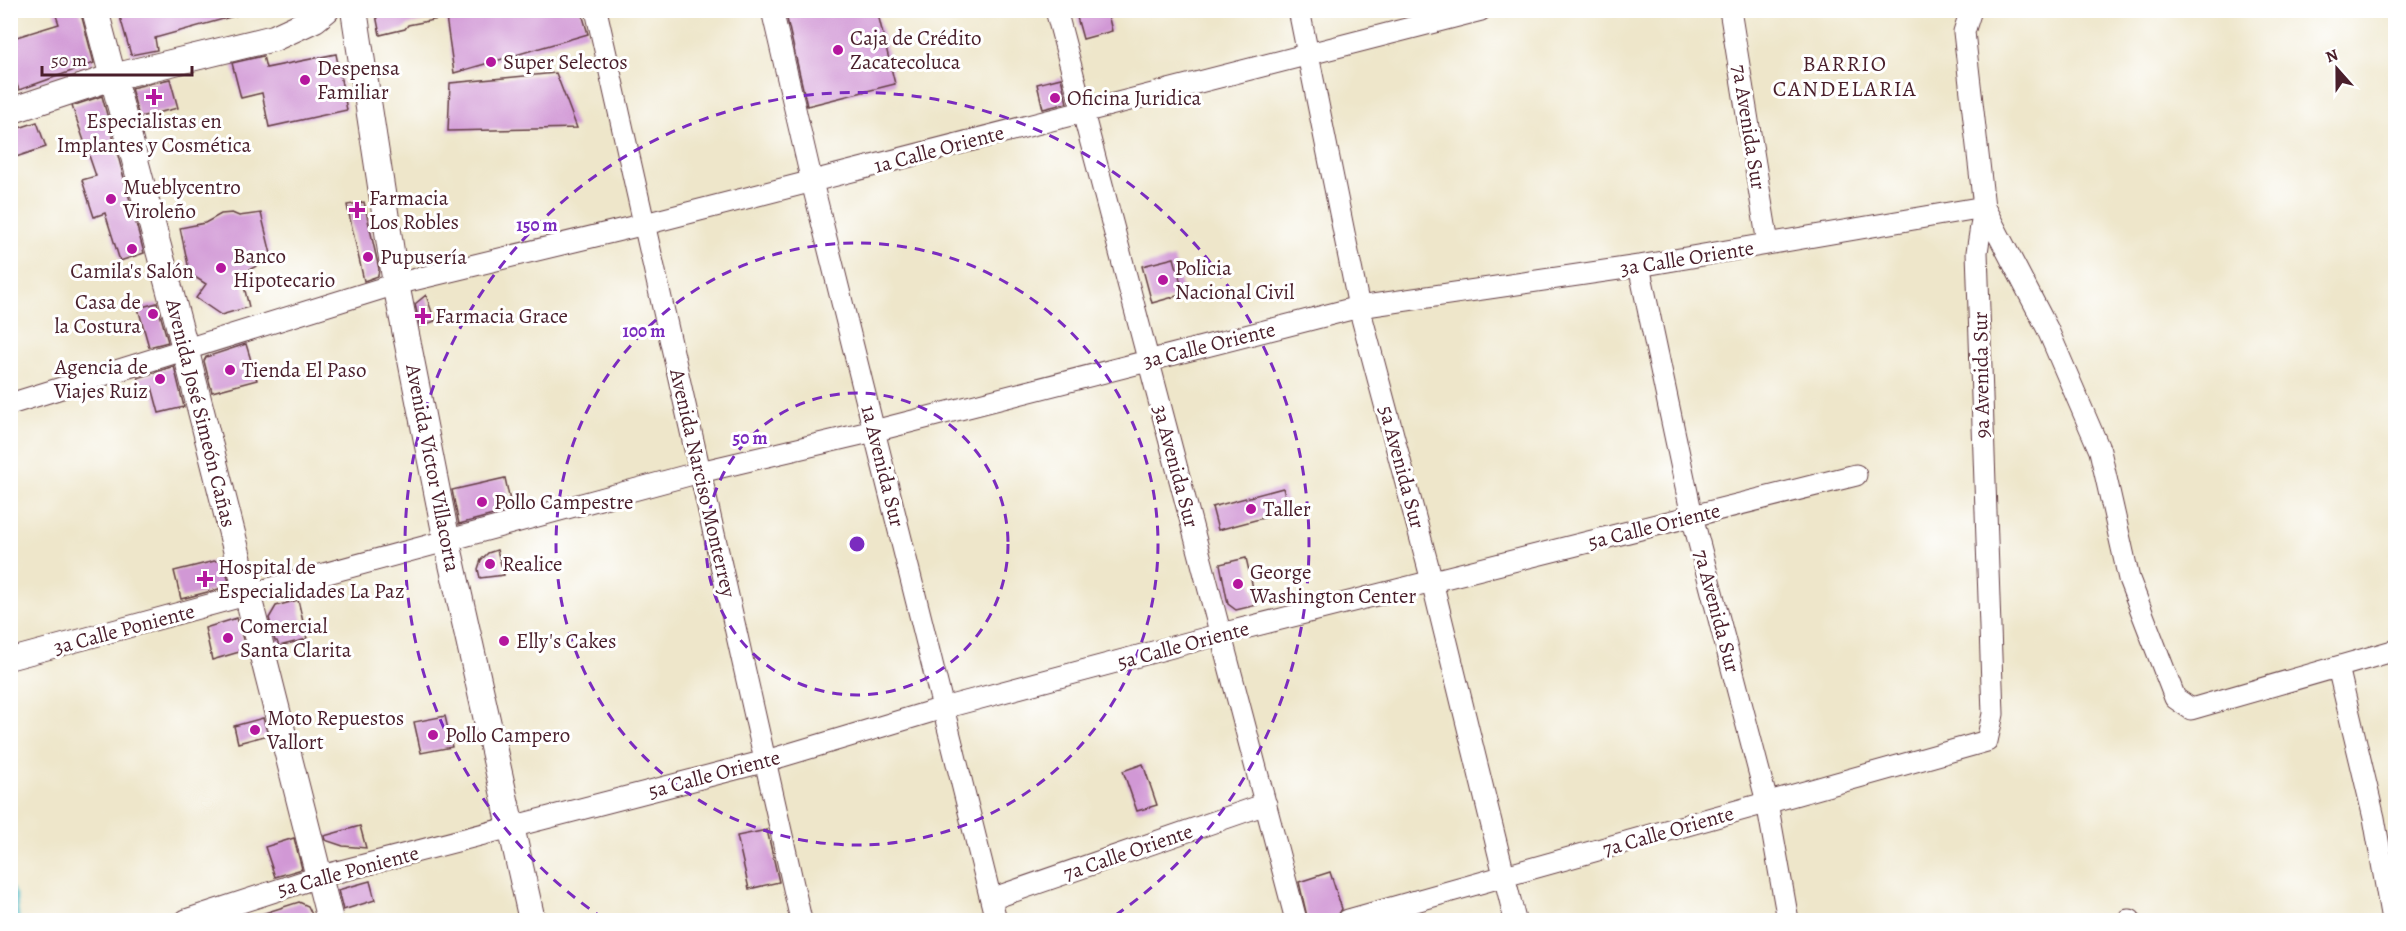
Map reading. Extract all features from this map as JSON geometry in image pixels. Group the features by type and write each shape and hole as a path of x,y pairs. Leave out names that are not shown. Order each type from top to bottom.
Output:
{"main road":[{"name":"Avenida José Simeón Cañas","path":"95,10 185,348 330,921"},
{"path":"10,111 113,77 274,38 315,19 326,10"},
{"name":"Avenida Víctor Villacorta","path":"354,10 396,284 447,542 532,921"}],"street":[{"name":"Avenida Narciso Monterrey","path":"596,10 801,921"},
{"name":"1a Avenida Sur","path":"772,10 800,120 812,182 996,921"},
{"name":"3a Avenida Sur","path":"1056,10 1296,921"},
{"name":"5a Avenida Sur","path":"1299,10 1359,306 1432,581 1515,921"},
{"name":"1a Calle Oriente","path":"10,404 396,284 812,182 1481,10"},
{"name":"7a Avenida Sur","path":"1730,10 1768,244"},
{"name":"9a Avenida Sur","path":"1971,10 1964,32 1984,207 1977,252 1994,714 1987,741"},
{"name":"3a Calle Oriente","path":"447,542 700,472 874,431 1359,306 1639,266 1984,207"},
{"path":"1984,207 2047,328 2100,451 2129,579 2175,698 2191,709 2396,650"},
{"name":"7a Avenida Sur","path":"1639,266 1692,516 1767,802 1788,921"},
{"name":"5a Calle Oriente","path":"512,828 766,761 943,708 1221,634 1856,475"},
{"name":"3a Calle Poniente","path":"10,659 447,542"},
{"path":"2338,667 2374,818 2392,921"},
{"name":"7a Calle Oriente","path":"1348,921 1987,741"},
{"name":"7a Calle Oriente","path":"991,899 1266,804"},
{"name":"5a Calle Poniente","path":"186,921 318,877 512,828"}],"building":[{"path":"54,10 80,10 94,63 19,90 10,66 10,39 59,24"},
{"path":"118,10 238,10 238,15 155,38 157,50 131,55"},
{"path":"375,10 443,10 444,18 408,25 405,29 380,35"},
{"path":"470,10 581,10 588,34 454,73 446,17"},
{"name":"Caja de Crédito Zacatecoluca","path":"785,10 877,10 895,84 807,106"},
{"path":"1075,10 1107,10 1112,31 1083,39"},
{"name":"Despensa Familiar","path":"336,54 347,110 269,127 262,93 241,98 232,63 263,56 266,68"},
{"path":"556,73 577,128 448,131 450,83"},
{"name":"Oficina Juridica","path":"1061,78 1067,103 1043,109 1037,84"},
{"name":"Especialistas en Implantes y Cosmética","path":"170,79 178,108 139,117 131,88"},
{"path":"102,96 144,253 120,261 105,213 94,217 82,180 96,176 72,106"},
{"path":"37,122 46,147 10,159 10,131"},
{"path":"364,202 379,269 378,276 364,281 347,205"},
{"name":"Banco Hipotecario","path":"232,213 239,216 261,213 272,258 241,274 249,307 221,315 196,298 206,284 190,274 180,228 205,223 221,214"},
{"name":"Policia Nacional Civil","path":"1174,258 1184,294 1152,303 1142,266"},
{"name":"Farmacia Grace","path":"426,295 435,321 420,326 415,304"},
{"path":"157,303 168,342 149,347 138,308"},
{"name":"Tienda El Paso","path":"246,344 257,380 212,392 204,361 206,357"},
{"name":"Agencia de Viajes Ruiz","path":"174,366 184,407 159,413 152,387 141,390 138,378"},
{"name":"Pollo Campestre","path":"505,478 512,510 459,524 452,490"},
{"name":"Taller","path":"1283,488 1289,511 1218,530 1212,507"},
{"name":"Realice","path":"497,550 504,575 480,578 478,569 481,560 488,553"},
{"name":"George Washington Center","path":"1246,558 1257,605 1236,610 1228,604 1220,564"},
{"name":"Hospital de Especialidades La Paz","path":"223,559 230,586 181,599 174,571"},
{"path":"298,600 307,639 279,646 275,641 269,618 276,606"},
{"name":"Comercial Santa Clarita","path":"237,618 246,650 212,660 205,628"},
{"name":"Pollo Campero","path":"445,716 452,747 421,753 414,722"},
{"name":"Moto Repuestos Vallort","path":"263,718 268,735 238,743 234,726"},
{"path":"1143,764 1157,805 1137,811 1123,771"},
{"path":"360,826 366,848 343,846 325,840 324,836"},
{"path":"767,830 779,882 749,889 737,836"},
{"path":"294,838 302,869 275,877 265,847"},
{"path":"1330,872 1342,909 1336,919 1308,921 1299,882"},
{"path":"370,881 375,900 343,910 338,890"},
{"path":"299,902 308,906 315,921 253,921 252,917"}],"waterway":[{"path":"10,888 14,896 17,920"}],"place":[{"name":"Caja de Crédito Zacatecoluca","path":"838,50"},
{"name":"Super Selectos","path":"491,62"},
{"name":"Despensa Familiar","path":"305,80"},
{"name":"Especialistas en Implantes y Cosmética","path":"154,97"},
{"name":"Oficina Juridica","path":"1055,98"},
{"name":"Mueblycentro Viroleño","path":"111,199"},
{"name":"Farmacia Los Robles","path":"357,210"},
{"name":"Camila's Salón","path":"132,249"},
{"name":"Pupusería","path":"368,257"},
{"name":"Banco Hipotecario","path":"221,268"},
{"name":"Policia Nacional Civil","path":"1163,280"},
{"name":"Casa de la Costura","path":"153,314"},
{"name":"Farmacia Grace","path":"423,316"},
{"name":"Tienda El Paso","path":"230,370"},
{"name":"Agencia de Viajes Ruiz","path":"160,379"},
{"name":"Pollo Campestre","path":"482,502"},
{"name":"Taller","path":"1251,509"},
{"name":"Realice","path":"490,564"},
{"name":"Hospital de Especialidades La Paz","path":"205,579"},
{"name":"George Washington Center","path":"1238,584"},
{"name":"Comercial Santa Clarita","path":"228,638"},
{"name":"Elly's Cakes","path":"504,641"},
{"name":"Moto Repuestos Vallort","path":"255,730"},
{"name":"Pollo Campero","path":"433,735"}],"district":[{"name":"BARRIO CANDELARIA","path":"1845,76"}]}
